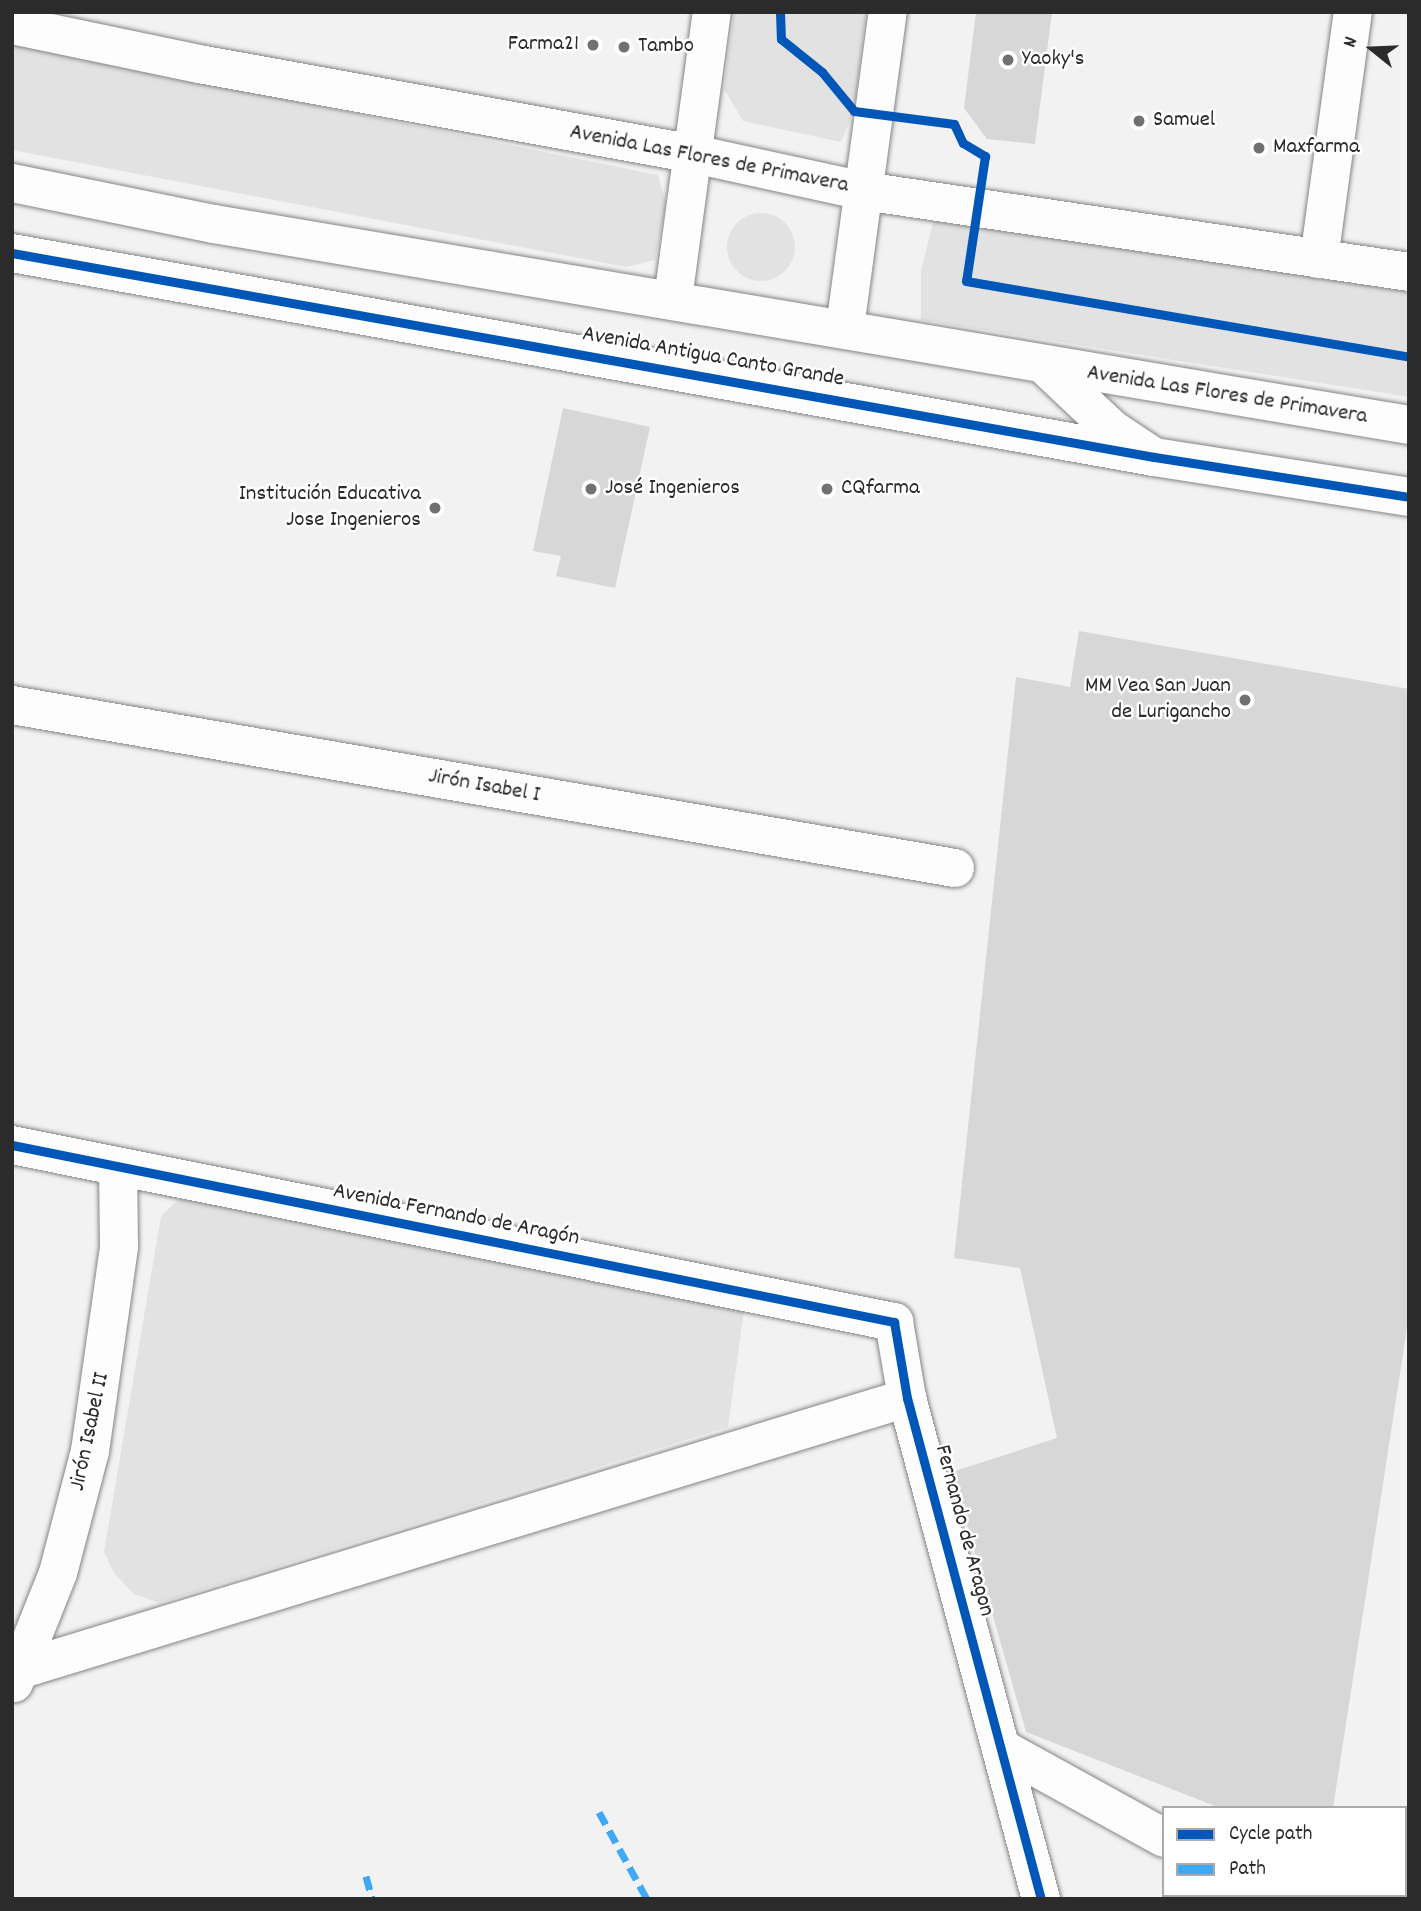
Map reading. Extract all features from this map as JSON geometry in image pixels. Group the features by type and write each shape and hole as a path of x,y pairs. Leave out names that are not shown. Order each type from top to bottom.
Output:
{"street":[{"path":"673,299 712,12"},
{"path":"845,328 888,12"},
{"path":"1319,259 1353,12"},
{"name":"Avenida Las Flores de Primavera","path":"12,24 199,64 694,154 864,191 1409,272"},
{"name":"Avenida Las Flores de Primavera","path":"12,183 214,225 673,299 845,328 1046,367 1409,425"},
{"name":"Avenida Antigua Canto Grande","path":"12,253 1154,457 1409,497"},
{"path":"1046,367 1112,429 1154,457"},
{"name":"Jirón Isabel I","path":"12,705 955,868"},
{"name":"Avenida Fernando de Aragón","path":"12,1145 894,1322"},
{"name":"Jirón Isabel II","path":"17,1677 58,1573 90,1451 119,1247 118,1168"},
{"name":"Fernando de Aragon","path":"894,1322 907,1398 1003,1749 1035,1892 1041,1899"},
{"path":"17,1677 907,1398"},
{"path":"1003,1749 1162,1837"}],"shaded area":[{"path":"734,12 866,12 854,111 841,142 743,121 724,89"},
{"path":"12,44 658,175 666,203 655,260 626,267 12,150"},
{"path":"761,213 774,216 785,223 792,234 795,247 792,260 785,271 774,278 761,281 748,278 737,271 730,260 727,247 730,234 737,223 748,216"},
{"path":"934,219 1409,290 1409,397 921,320 921,271"},
{"path":"193,1195 744,1310 728,1427 159,1603 134,1594 114,1573 104,1552 161,1216 178,1200"}],"building":[{"name":"Yaoky's","path":"976,12 1052,12 1035,144 987,139 964,108"},
{"name":"José Ingenieros","path":"563,408 650,427 615,588 556,576 561,556 533,551"},
{"path":"1079,631 1409,689 1409,1315 1333,1806 1215,1806 1026,1732 952,1472 1057,1438 1020,1268 954,1258 1016,677 1070,687"}],"marked path":[{"path":"599,1812 647,1899"},
{"path":"366,1876 372,1899"}],"cycle path":[{"path":"780,12 781,39 822,72 854,111 954,124 963,143 985,156 966,281 1409,357"},
{"path":"12,253 1154,457 1409,497"},
{"path":"12,1145 894,1322 907,1398 1041,1899"}],"place":[{"name":"Farma21","path":"593,45"},
{"name":"Tambo","path":"624,47"},
{"name":"Yaoky's","path":"1008,60"},
{"name":"Samuel","path":"1139,121"},
{"name":"Maxfarma","path":"1259,148"},
{"name":"José Ingenieros","path":"591,489"},
{"name":"CQfarma","path":"827,489"},
{"name":"Institución Educativa Jose Ingenieros","path":"435,508"},
{"name":"MM Vea San Juan de Lurigancho","path":"1245,700"}]}
